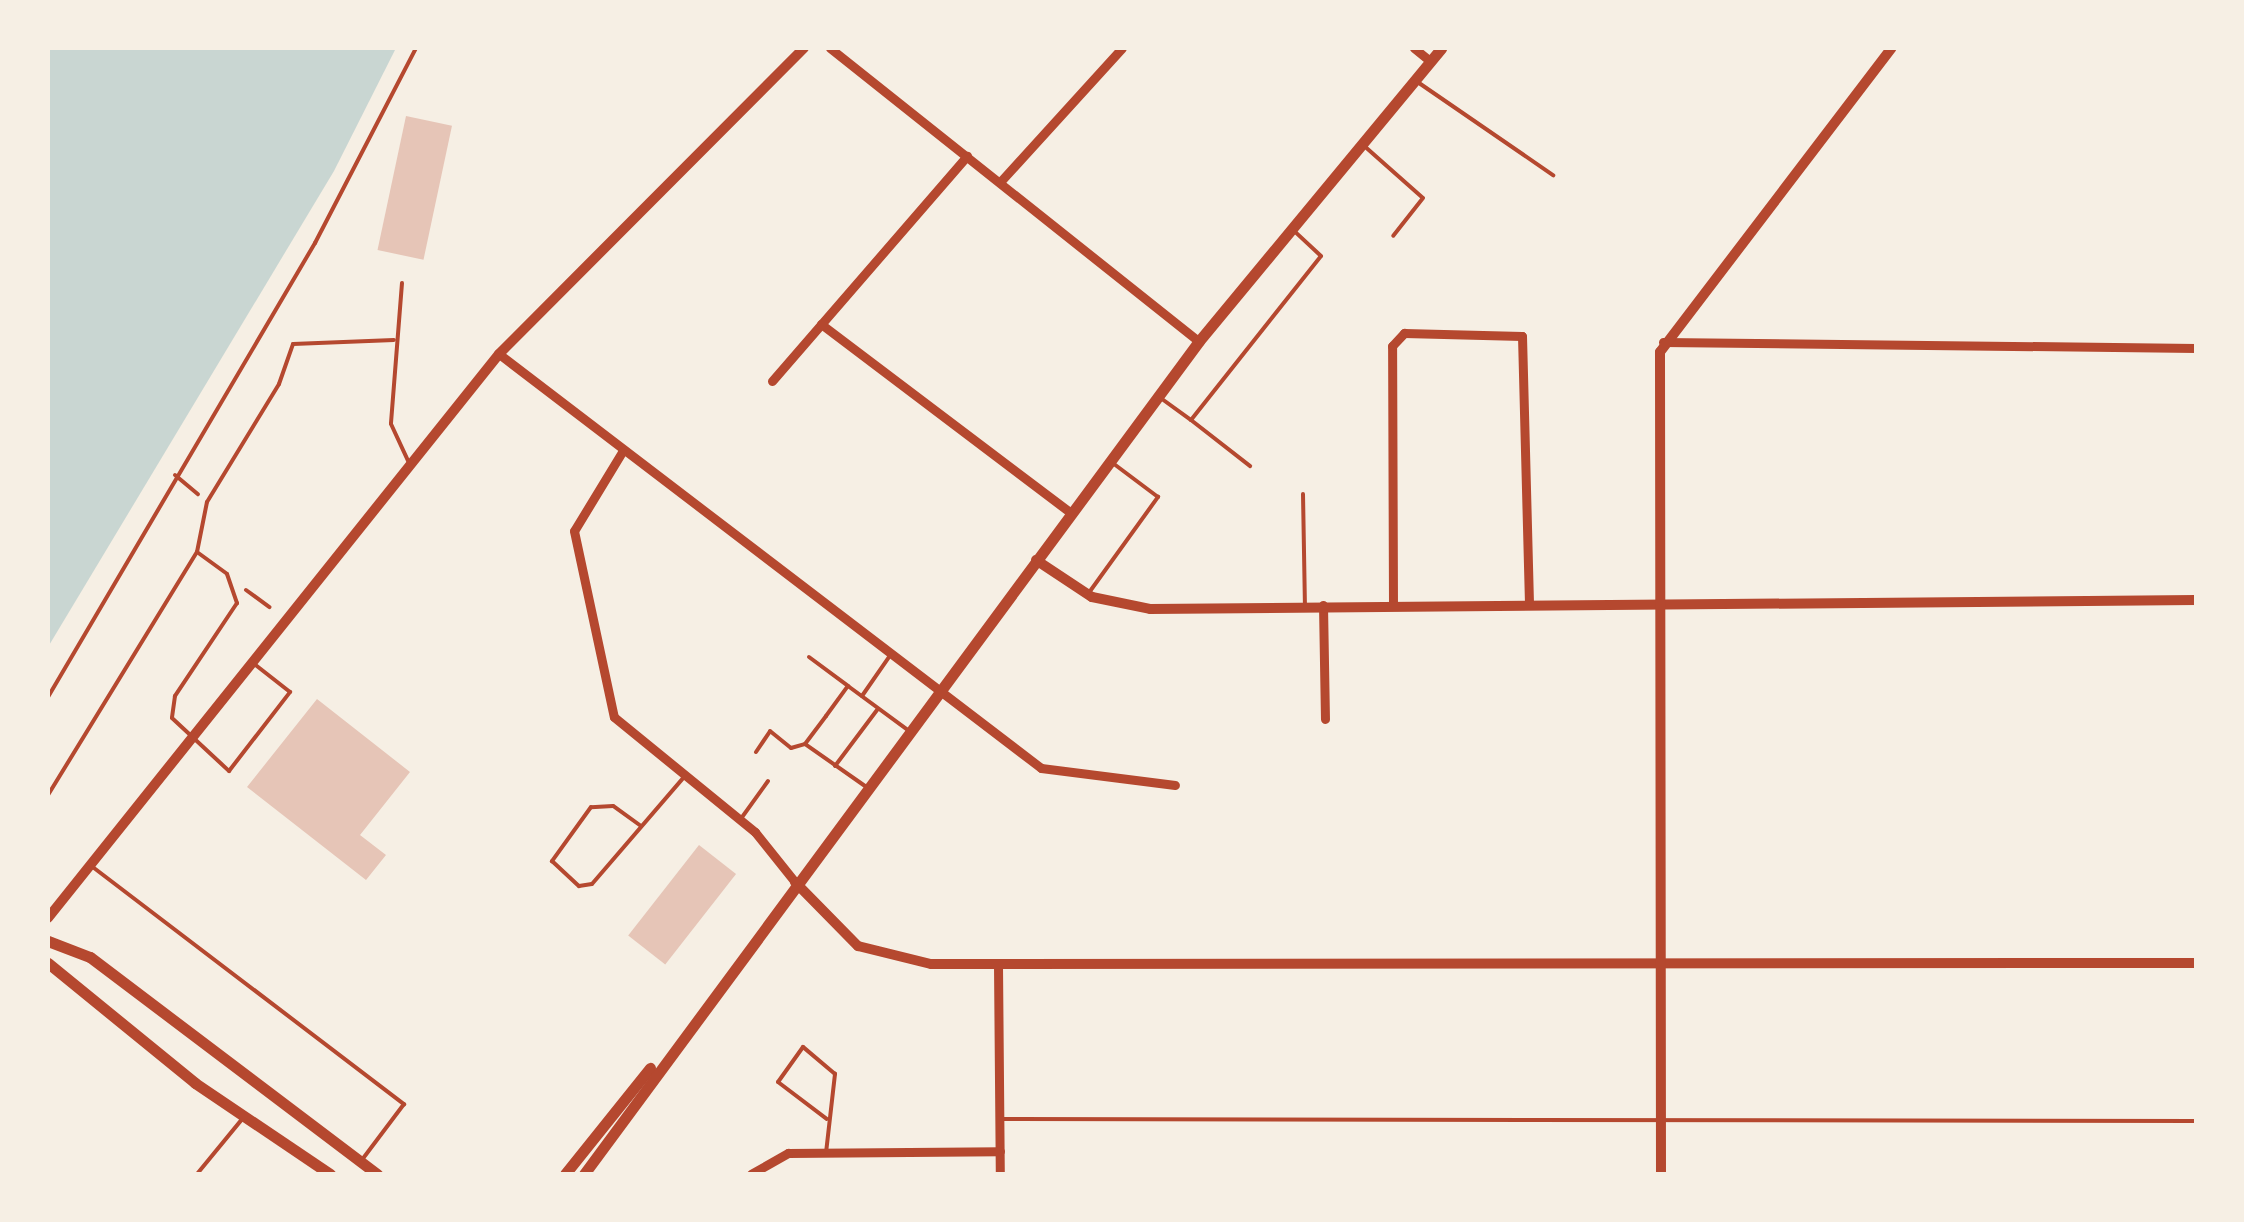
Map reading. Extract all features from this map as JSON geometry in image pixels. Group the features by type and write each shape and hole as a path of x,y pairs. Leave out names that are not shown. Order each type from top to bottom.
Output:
{"main road":[{"path":"584,1174 692,1019 1199,341 1441,48"},
{"path":"48,940 90,958 377,1174"},
{"path":"48,962 130,1032 243,1118 330,1174"},
{"path":"565,1174 692,1019"}],"street":[{"path":"48,918 499,354 804,48"},
{"path":"830,48 1199,341"},
{"path":"1000,182 1122,48"},
{"path":"1414,48 1430,61"},
{"path":"1662,1174 1659,604 1663,342 1892,48"},
{"path":"772,381 967,156"},
{"path":"821,324 1070,512"},
{"path":"1393,605 1393,340 1454,333 1516,333 1526,346 1529,604"},
{"path":"1663,342 2196,348"},
{"path":"499,354 936,692 1048,772 1174,784"},
{"path":"622,452 584,508 574,553 614,717 740,820 795,882 814,911 875,954 998,966 2196,963"},
{"path":"1036,560 1088,594 1150,609 2196,600"},
{"path":"1323,605 1325,719"},
{"path":"998,966 1000,1174"},
{"path":"751,1174 788,1154 1000,1151"}],"lane":[{"path":"1415,80 1554,174"},
{"path":"1362,144 1423,198 1392,236"},
{"path":"1191,420 1321,256 1292,229"},
{"path":"402,283 394,340 391,432 410,465"},
{"path":"48,795 196,552 207,502 279,384 293,344 394,340"},
{"path":"1158,396 1250,466"},
{"path":"1088,594 1158,498 1109,460"},
{"path":"1303,494 1305,606"},
{"path":"196,552 236,588 235,610 172,702 190,740 229,771 290,692 252,663"},
{"path":"810,656 908,730"},
{"path":"862,696 890,656"},
{"path":"756,752 770,731 791,748 806,744 848,686"},
{"path":"836,766 879,708"},
{"path":"826,716 833,721"},
{"path":"850,734 856,739"},
{"path":"806,744 866,787"},
{"path":"641,826 612,806 592,807 552,861 578,886 592,884 684,777"},
{"path":"740,820 768,781"},
{"path":"90,865 404,1104 360,1163"},
{"path":"826,1153 836,1074 803,1046 778,1082 828,1119"},
{"path":"197,1174 243,1118"},
{"path":"1000,1119 2196,1121"}],"path":[{"path":"48,697 174,475 315,243 416,48"},
{"path":"174,475 207,502"},
{"path":"236,588 269,607"}],"shaded area":[{"path":"48,48 396,48 334,171 48,647"}],"building":[{"path":"406,116 452,126 423,260 378,250"},
{"path":"317,699 410,772 360,835 386,855 366,880 247,787"},
{"path":"699,845 736,874 665,965 628,936"}]}
